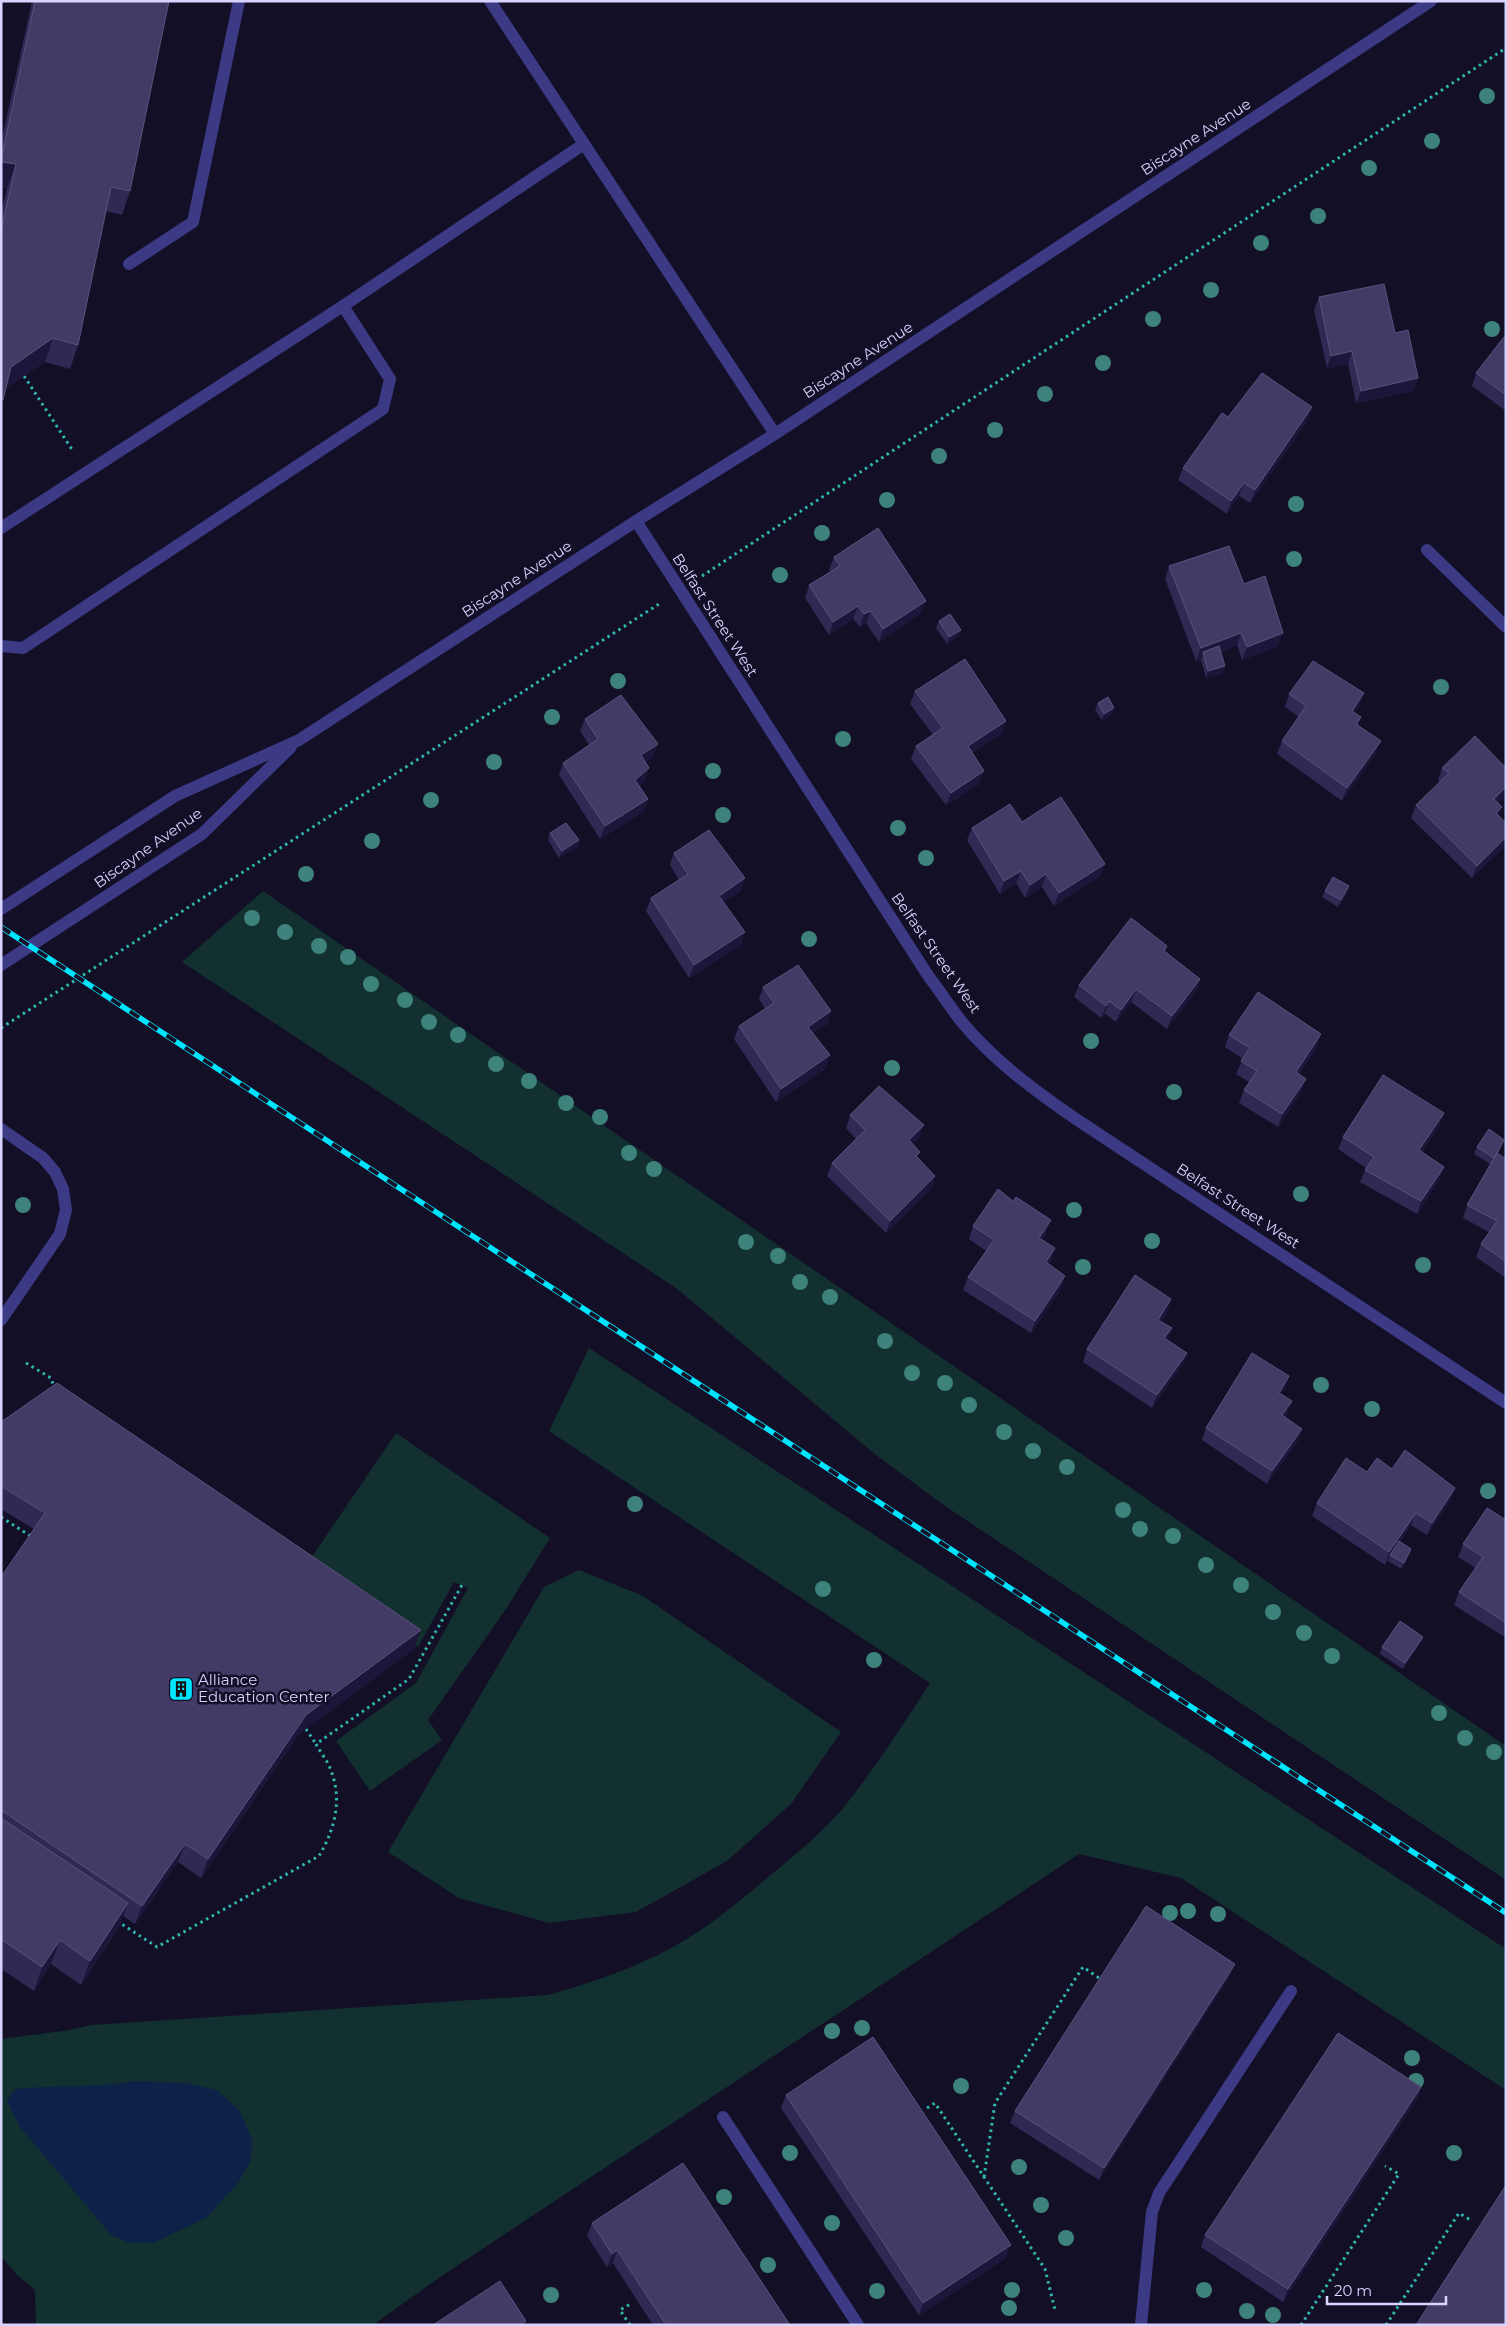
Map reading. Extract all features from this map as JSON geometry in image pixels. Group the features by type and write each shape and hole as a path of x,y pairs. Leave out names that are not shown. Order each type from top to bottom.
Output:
{"street":[{"path":"129,264 193,222 239,1"},
{"path":"490,1 775,434"},
{"name":"Biscayne Avenue","path":"1,909 175,796 298,740 636,521 775,434 1431,1"},
{"path":"1,528 342,306 584,144"},
{"path":"1,646 23,648 383,409 390,379 342,306"},
{"name":"Belfast Street West","path":"636,521 930,977 962,1021 998,1058 1038,1092 1076,1119 1506,1403"},
{"path":"1428,550 1506,627"},
{"name":"Biscayne Avenue","path":"1,965 202,834 298,740"},
{"path":"1,1128 43,1158 55,1172 63,1189 66,1210 60,1234 1,1320"},
{"path":"1140,2325 1152,2212 1159,2193 1291,1991"},
{"path":"722,2117 858,2325"}],"path":[{"path":"1,1028 680,590 1506,48"},
{"path":"24,376 87,472"},
{"path":"26,1363 51,1378 54,1387 52,1394"},
{"path":"1,1517 34,1538"},
{"path":"316,1744 410,1679 462,1585"},
{"path":"116,1920 156,1947 319,1856 329,1840 336,1817 336,1802 330,1768 306,1729"},
{"path":"984,2177 994,2103 1083,1967 1099,1978"},
{"path":"927,2108 935,2103 1045,2269 1055,2310"},
{"path":"1301,2325 1399,2174 1385,2166"},
{"path":"1386,2325 1459,2213 1472,2221"},
{"path":"630,2325 620,2310 632,2302"}],"green space":[{"path":"263,891 1506,1746 1506,1880 945,1506 876,1455 676,1288 182,962"},
{"path":"589,1348 1506,1949 1506,2090 1181,1878 1079,1854 443,2275 373,2325 36,2325 35,2290 17,2275 1,2256 1,2039 70,2030 91,2025 548,1995 613,1974 668,1950 699,1931 743,1898 809,1842 844,1807 930,1683 549,1431"},
{"path":"396,1433 550,1538 506,1609 428,1720 442,1740 370,1791 336,1741 416,1683 468,1588 454,1582 418,1647 303,1570"},
{"path":"579,1570 643,1596 841,1732 791,1804 727,1861 636,1912 549,1923 459,1898 388,1852 544,1587"}],"water":[{"path":"136,2081 185,2083 217,2090 240,2111 252,2140 251,2160 238,2183 206,2218 153,2243 129,2243 111,2235 20,2127 7,2101 15,2089 106,2085"}],"building":[{"path":"35,1 169,1 130,191 111,187 78,345 53,338 11,367 3,400 1,400 1,230 16,164 1,162 1,160"},
{"path":"1384,284 1395,333 1408,330 1418,378 1361,391 1352,351 1331,356 1319,297"},
{"path":"1504,337 1506,338 1506,395 1476,373"},
{"path":"1262,373 1312,407 1255,490 1244,483 1231,501 1183,468 1222,413 1228,417"},
{"path":"878,528 926,601 883,629 871,611 864,614 858,606 833,622 809,585 840,566 834,557"},
{"path":"1229,546 1244,584 1265,576 1283,633 1247,647 1241,633 1201,648 1169,566"},
{"path":"950,614 961,630 949,637 939,621"},
{"path":"1219,646 1225,666 1208,671 1203,652"},
{"path":"965,659 1006,721 968,746 984,771 951,793 916,746 943,728 915,691"},
{"path":"1313,661 1364,693 1352,711 1361,717 1356,724 1381,741 1347,788 1282,741 1306,706 1289,694"},
{"path":"621,695 658,744 641,755 649,768 635,780 648,799 605,826 563,763 598,739 585,719"},
{"path":"1108,697 1114,708 1104,714 1098,703"},
{"path":"1475,736 1506,768 1506,787 1494,799 1502,807 1496,813 1506,823 1506,837 1477,866 1416,805 1449,773 1442,768"},
{"path":"1061,797 1105,864 1059,893 1046,874 1030,885 1021,871 1004,881 972,828 1010,804 1022,822"},
{"path":"566,823 579,840 562,851 550,833"},
{"path":"709,830 745,878 719,896 745,932 694,965 651,898 688,874 674,853"},
{"path":"1333,877 1349,886 1341,900 1325,891"},
{"path":"1131,918 1167,946 1164,951 1200,979 1172,1016 1136,989 1121,1010 1109,1001 1106,1006 1079,985"},
{"path":"798,965 831,1011 808,1027 830,1055 781,1089 739,1026 774,1003 763,987"},
{"path":"1258,992 1321,1034 1296,1072 1306,1079 1282,1114 1244,1090 1257,1071 1241,1061 1250,1048 1229,1035"},
{"path":"1383,1075 1444,1113 1419,1150 1444,1167 1421,1201 1365,1170 1374,1157 1343,1137"},
{"path":"879,1086 924,1125 909,1140 920,1152 916,1156 935,1176 890,1221 832,1163 865,1130 850,1115"},
{"path":"1489,1129 1504,1140 1494,1158 1477,1147"},
{"path":"1497,1153 1506,1159 1506,1262 1481,1244 1497,1221 1467,1205"},
{"path":"998,1189 1013,1201 1016,1197 1051,1220 1039,1238 1055,1248 1046,1262 1065,1276 1035,1321 968,1277 994,1240 973,1226"},
{"path":"1135,1275 1171,1299 1158,1320 1172,1328 1164,1338 1187,1353 1157,1395 1087,1349"},
{"path":"1252,1353 1289,1376 1279,1393 1292,1401 1282,1415 1302,1429 1272,1471 1206,1428"},
{"name":"Alliance Education Center","path":"57,1383 421,1630 306,1715 208,1859 185,1844 142,1906 1,1810 1,1577 45,1513 1,1486 1,1422"},
{"path":"1405,1450 1455,1488 1432,1523 1416,1513 1389,1552 1317,1503 1346,1458 1367,1472 1377,1458 1392,1469"},
{"path":"1487,1508 1506,1520 1506,1623 1459,1592 1483,1557 1463,1544"},
{"path":"1399,1541 1411,1549 1404,1563 1390,1555"},
{"path":"1400,1621 1423,1637 1405,1663 1382,1647"},
{"path":"1,1818 128,1903 90,1961 60,1940 42,1967 1,1939"},
{"path":"1146,1906 1235,1964 1104,2168 1015,2111"},
{"path":"1338,2033 1421,2087 1288,2289 1205,2235"},
{"path":"873,2037 1011,2245 923,2303 786,2095"},
{"path":"683,2163 790,2325 666,2325 617,2250 612,2254 592,2223"},
{"path":"1506,2185 1506,2325 1416,2325"},
{"path":"500,2281 526,2321 521,2325 433,2325"}],"railway":[{"path":"1,927 1506,1913"}],"place":[{"name":"Alliance Education Center","path":"181,1689"}]}
